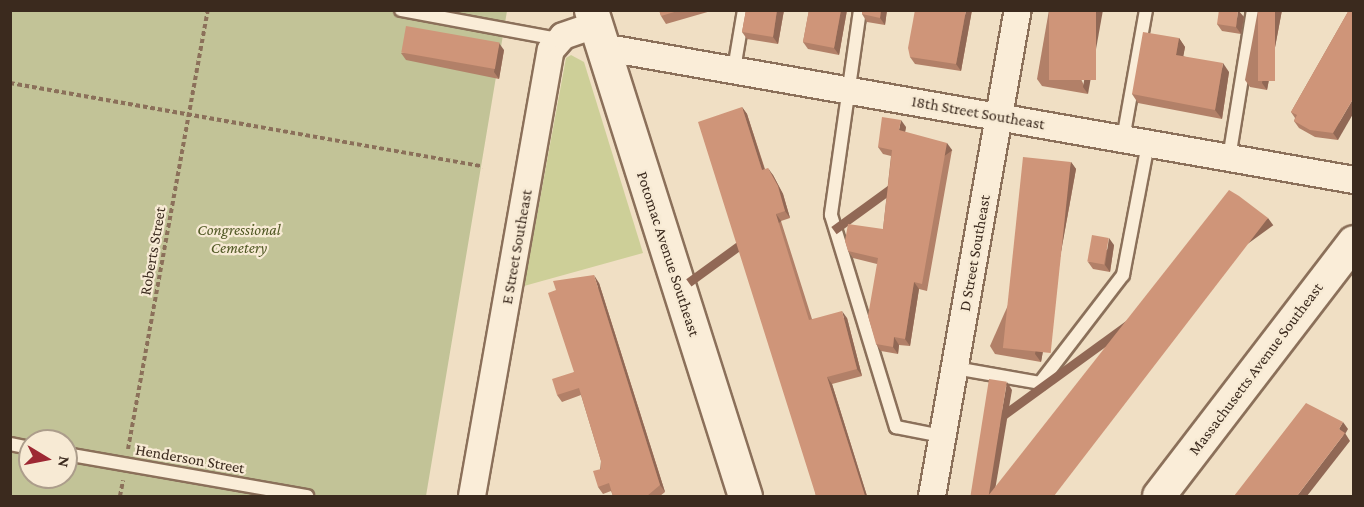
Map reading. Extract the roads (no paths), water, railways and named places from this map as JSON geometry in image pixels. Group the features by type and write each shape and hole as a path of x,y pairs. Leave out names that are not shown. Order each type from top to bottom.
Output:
{"main road":[{"name":"Potomac Avenue Southeast","path":"596,28 744,496"}],"street":[{"name":"D Street Southeast","path":"932,496 1018,10"},
{"path":"558,39 596,28"},
{"name":"18th Street Southeast","path":"596,28 734,69 1353,180"},
{"name":"E Street Southeast","path":"472,496 549,57 558,39"},
{"name":"Massachusetts Avenue Southeast","path":"1160,496 1353,242"}],"lane":[{"path":"401,10 558,39"},
{"path":"734,69 744,10"},
{"path":"860,10 831,215 896,427 942,436"},
{"path":"1123,139 1146,10"},
{"path":"1229,158 1253,10"},
{"path":"955,368 1040,383 1123,274 1148,144"},
{"name":"Henderson Street","path":"78,456 307,496"}],"park label":[{"name":"Congressional Cemetery","path":"239,239"}]}
